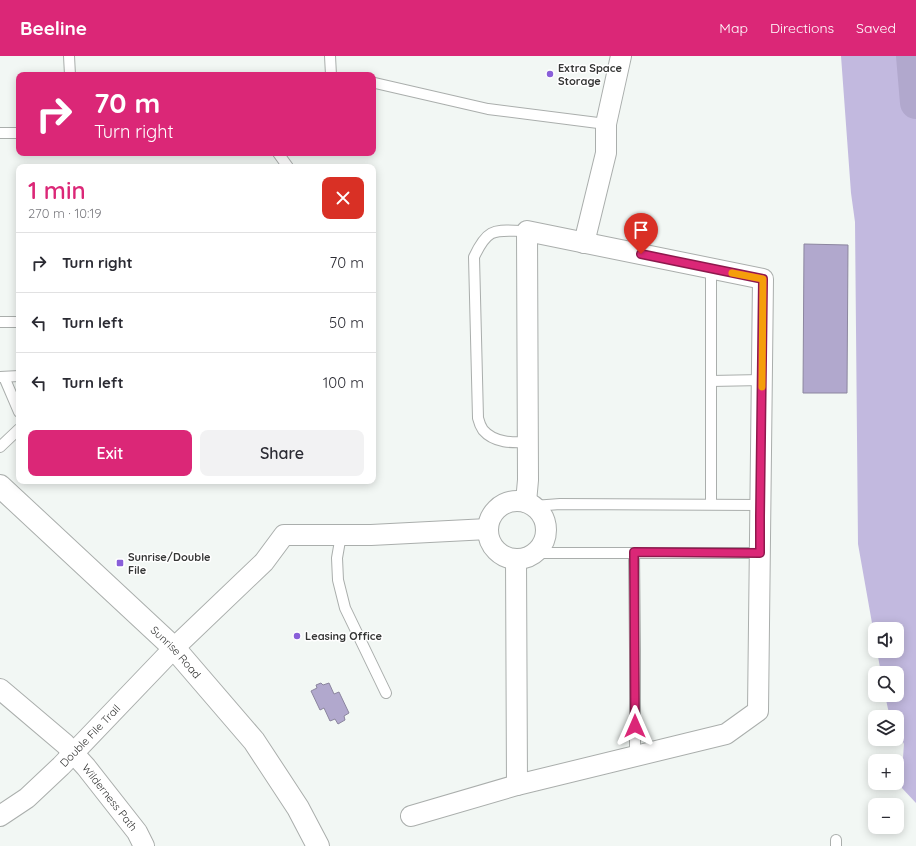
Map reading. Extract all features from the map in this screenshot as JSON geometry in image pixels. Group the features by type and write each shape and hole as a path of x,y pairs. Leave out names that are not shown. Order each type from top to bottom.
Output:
{"main road":[{"name":"Sunrise Road","path":"0,486 174,648 254,741 298,808 318,846"}],"street":[{"path":"584,243 606,152 606,124 621,56"},
{"path":"411,816 517,785 726,734 758,711 763,279 528,231 528,442 530,504"},
{"path":"514,500 530,504 543,514 546,522 547,531 541,547 528,557 516,559 504,556 489,539 488,529 491,517 500,505 514,500"},
{"path":"341,535 488,529"},
{"name":"Double File Trail","path":"0,816 27,798 73,754 174,648 264,562 284,535 341,535"},
{"path":"516,559 517,785"},
{"name":"Wilderness Path","path":"0,689 65,744 86,767 132,826 144,846"}],"lane":[{"path":"69,56 70,72"},
{"path":"330,56 331,72"},
{"path":"376,83 488,109 606,124"},
{"path":"0,133 16,133"},
{"path":"528,231 490,232 481,243 474,257 478,418 483,430 494,438 510,443 528,442"},
{"path":"710,504 711,268"},
{"path":"0,322 16,322"},
{"path":"16,376 2,377 16,406"},
{"path":"711,382 762,380"},
{"path":"0,447 16,432"},
{"path":"530,504 760,505"},
{"path":"341,535 337,558 338,580 345,608 386,693"},
{"path":"634,552 635,756"},
{"path":"535,553 760,553"}],"shaded area":[{"path":"841,56 916,56 916,803 904,790 904,710 888,710 886,702 904,702 904,666 880,666 878,658 904,658 904,622 872,622 858,544 855,222 851,193"},
{"path":"804,244 848,245 847,393 803,393"},
{"path":"321,683 323,685 329,683 334,694 339,692 349,713 344,716 345,720 338,724 335,719 330,721 324,708 320,710 311,691 317,688 316,685"}],"waterway":[{"path":"912,56 916,103"}],"slow traffic":[{"path":"732,273 763,279 762,387"}],"place":[{"name":"Extra Space Storage","path":"550,74"},
{"name":"Sunrise/Double File","path":"120,563"},
{"name":"Leasing Office","path":"297,636"}],"route":[{"path":"635,726 634,552 760,553 763,279 641,254"}]}
